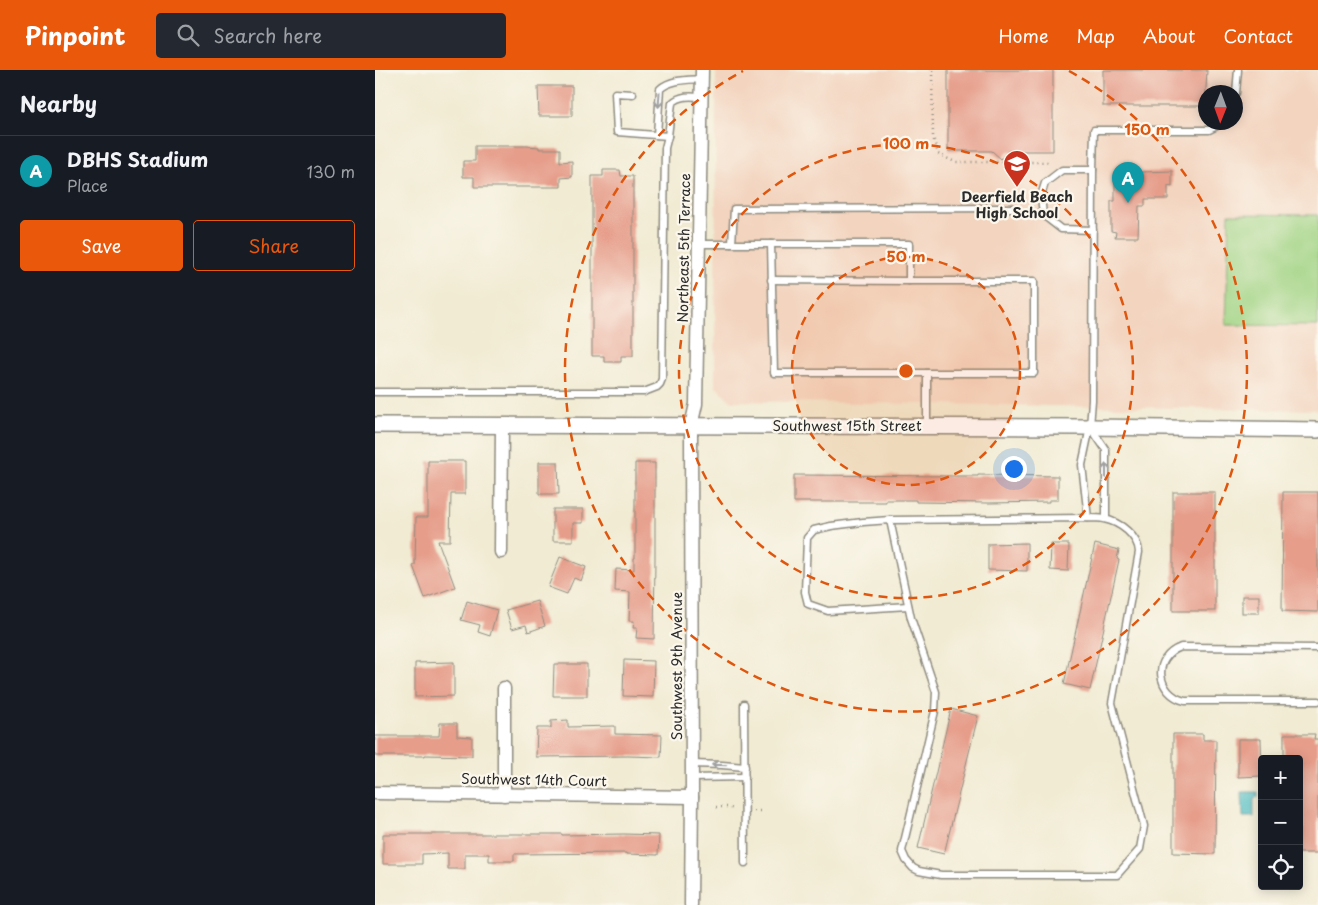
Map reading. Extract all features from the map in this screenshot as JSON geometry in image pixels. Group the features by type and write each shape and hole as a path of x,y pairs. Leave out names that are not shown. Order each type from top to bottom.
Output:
{"street":[{"name":"Northeast 5th Terrace","path":"691,426 696,404 702,75"},
{"name":"Southwest 15th Street","path":"375,425 1090,427 1318,430"},
{"path":"501,552 502,426"},
{"name":"Southwest 9th Avenue","path":"691,426 691,905"},
{"path":"503,795 504,688"},
{"name":"Southwest 14th Court","path":"375,793 692,797"}],"lane":[{"path":"1236,85 1237,70"},
{"path":"657,136 660,89 665,84 702,75"},
{"path":"633,94 615,93 617,132 668,136"},
{"path":"375,392 644,392 660,384 663,379 665,148 672,103 677,98 685,96 702,97"},
{"path":"1088,518 1082,465 1090,427 1092,400 1094,130 1198,130"},
{"path":"1093,170 1062,170 1045,183 1041,196 1043,214 1061,229 1093,230"},
{"path":"732,244 734,209 1013,208"},
{"path":"699,244 909,244 909,281"},
{"path":"771,244 771,280 774,372 1034,373 1034,281 771,280"},
{"path":"927,374 927,427"},
{"path":"1090,427 1106,450 1106,519"},
{"path":"890,520 911,618 936,692 937,703 903,845 903,856 909,865 919,871 941,875 1117,874 1140,849 1143,826 1112,703 1139,552 1139,547 1133,536 1119,525 1106,519 1088,518 890,520 855,523 814,530 807,538 805,592 808,604 828,611 908,606"},
{"path":"1318,648 1181,647 1164,658 1161,669 1161,680 1166,688 1175,696 1185,701 1318,701"},
{"path":"745,704 745,863"},
{"path":"692,764 745,767"},
{"path":"692,778 745,777"}],"path":[{"path":"931,70 933,137 937,154 955,162 1051,162"}],"shaded area":[{"name":"Deerfield Beach High School","path":"716,70 1318,70 1318,410 731,401 715,386"}],"green space":[{"path":"1229,214 1318,215 1318,326 1226,325"}],"water":[{"path":"1242,792 1258,792 1258,797 1254,798 1254,817 1243,817"}],"building":[{"path":"948,70 1053,70 1053,151 1008,151 1001,159 992,151 948,151"},
{"path":"1103,70 1207,70 1206,85 1198,85 1198,106 1103,106"},
{"path":"538,86 572,86 572,116 539,116"},
{"path":"475,146 527,146 539,147 539,149 560,149 560,162 572,161 572,177 561,178 561,187 474,187 474,177 463,177 463,161 475,161"},
{"path":"603,170 620,170 621,176 633,176 633,356 621,356 621,362 604,362 604,356 592,356 592,176 603,176"},
{"path":"1172,171 1172,187 1168,186 1168,199 1145,199 1145,206 1139,206 1138,237 1115,237 1116,232 1111,231 1111,201 1115,201 1115,176 1142,175 1142,172"},
{"path":"428,461 465,461 465,494 451,494 450,541 438,541 455,587 425,598 413,566 415,565 416,517 428,517"},
{"path":"539,462 558,462 559,494 539,494"},
{"path":"635,463 655,463 654,639 636,638 637,628 633,628 634,621 629,621 630,592 615,591 616,569 634,570"},
{"path":"794,475 1058,476 1058,500 1049,500 1049,502 989,503 916,502 916,500 886,500 886,502 794,502"},
{"path":"1173,492 1215,492 1215,611 1173,611"},
{"path":"1283,492 1318,492 1318,612 1282,611"},
{"path":"553,509 583,509 583,523 573,523 573,541 553,541"},
{"path":"1027,543 1027,571 988,570 988,544"},
{"path":"1051,544 1069,544 1068,571 1050,570"},
{"path":"1095,544 1119,550 1117,559 1119,560 1090,690 1064,684"},
{"path":"560,557 586,567 581,581 574,578 567,594 548,587"},
{"path":"1242,596 1259,596 1259,613 1242,613"},
{"path":"467,601 497,610 490,636 478,632 480,625 461,620"},
{"path":"537,601 545,626 528,632 526,625 512,629 506,610"},
{"path":"624,660 654,661 653,697 623,696"},
{"path":"454,662 454,696 415,697 415,663"},
{"path":"554,664 587,664 587,696 553,696"},
{"path":"951,709 978,716 944,854 918,848"},
{"path":"568,720 568,727 615,726 615,734 662,735 661,757 536,757 537,728 551,728 551,721"},
{"path":"440,723 457,723 457,736 472,737 472,756 375,756 375,736 439,736"},
{"path":"1173,734 1203,734 1203,740 1216,740 1215,854 1173,853"},
{"path":"1284,734 1315,734 1314,739 1318,739 1318,853 1303,853 1303,755 1284,755"},
{"path":"1238,739 1261,739 1261,755 1258,755 1258,776 1238,777"},
{"path":"383,834 659,835 658,855 626,853 514,854 514,861 489,861 489,854 465,854 465,869 448,869 448,853 422,854 422,864 383,864"}],"place":[{"name":"Deerfield Beach High School","path":"1017,188"},
{"name":"DBHS Stadium","path":"1128,203"}]}
